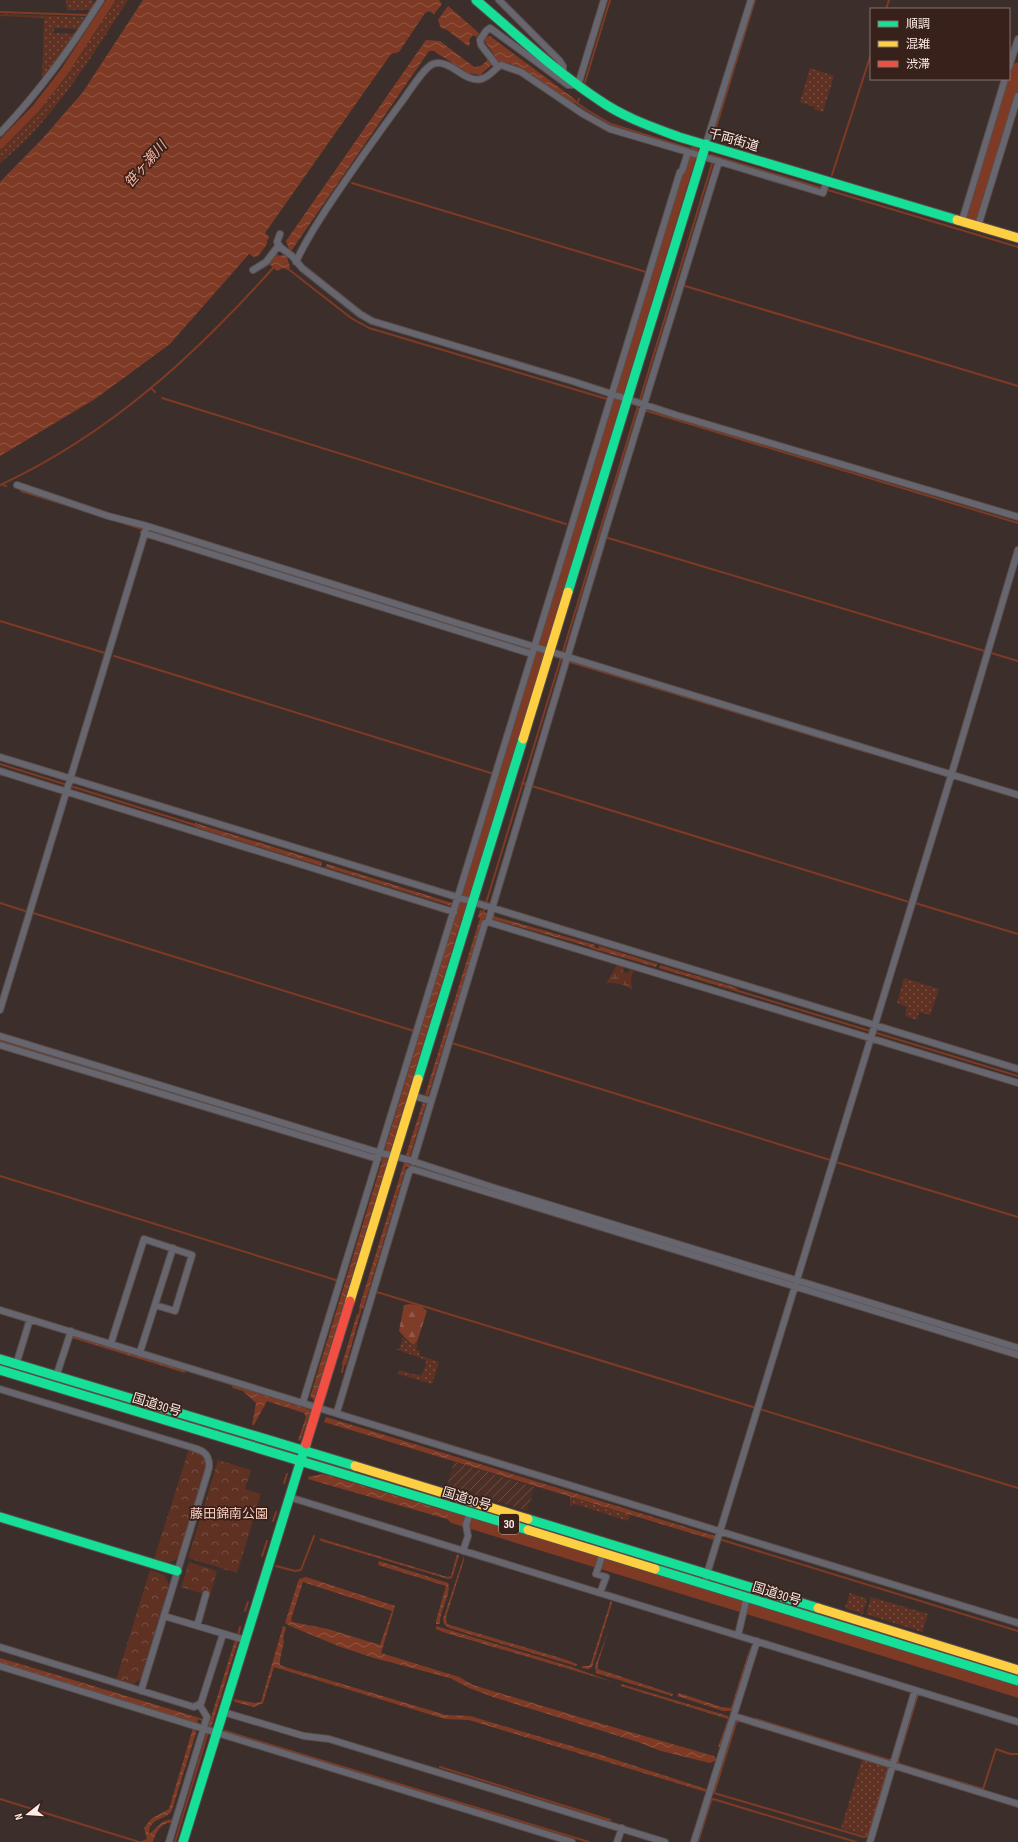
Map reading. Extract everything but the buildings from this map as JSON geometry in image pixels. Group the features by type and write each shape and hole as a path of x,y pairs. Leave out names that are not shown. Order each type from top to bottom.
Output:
{"main road":[{"name":"千両街道","path":"478,2 578,85 600,101 624,115 655,128 706,144 825,186 962,221 1018,238"},
{"path":"175,1841 209,1731 223,1712 240,1639 424,1099 461,904 554,654 628,399 694,154 706,144"},
{"name":"国道30号","path":"0,1360 304,1451 705,1580 1018,1670"},
{"name":"国道30号","path":"0,1370 602,1556 705,1580 746,1600 1018,1681"},
{"path":"0,1517 177,1571"}],"street":[{"path":"0,133 50,76 101,0"},
{"path":"499,0 559,60 563,66 562,72"},
{"path":"604,0 578,85 568,86 490,28 481,37 481,45 494,63 516,69 583,114 610,129 719,161 825,186"},
{"path":"706,144 751,0"},
{"path":"1010,64 1018,39"},
{"path":"296,262 326,210 379,134 428,68 433,64 440,63 477,79 490,75 494,63"},
{"path":"962,221 1005,80"},
{"path":"978,226 1018,96"},
{"path":"402,1160 485,923 529,785 554,654 613,394 680,172 694,154"},
{"path":"554,654 604,537 719,161"},
{"path":"280,234 277,242 302,268 360,314 372,321 613,394 628,399 643,407 1018,518"},
{"path":"252,270 266,262 279,245"},
{"path":"17,486 108,516 145,530 344,592 532,654 554,654"},
{"path":"0,1010 145,530"},
{"path":"705,1580 951,776 1018,550"},
{"path":"344,592 1018,795"},
{"path":"337,1412 409,1172 402,1160 461,904 532,654"},
{"path":"0,757 68,786 324,865 461,904"},
{"path":"0,771 68,786 324,865 461,904 872,1032 1018,1082"},
{"path":"488,913 872,1032 1018,1069"},
{"path":"0,1036 64,1060 317,1137 402,1160 795,1283 1018,1355"},
{"path":"0,1045 64,1060"},
{"path":"317,1137 378,1160 402,1160"},
{"path":"303,1402 378,1160"},
{"path":"111,1343 144,1240 192,1255 175,1311 155,1305"},
{"path":"140,1352 173,1248"},
{"path":"795,1283 1018,1348"},
{"path":"0,1310 29,1322 71,1331 337,1412 718,1536 1018,1623"},
{"path":"16,1365 29,1322"},
{"path":"56,1377 71,1331"},
{"path":"0,1389 204,1452 210,1462 141,1691"},
{"path":"289,1497 1018,1722"},
{"path":"463,1551 468,1536 466,1525 469,1515"},
{"path":"600,1593 606,1577 596,1574 602,1556"},
{"path":"197,1626 206,1594"},
{"path":"738,1635 746,1600"},
{"path":"164,1616 240,1639"},
{"path":"0,1647 194,1707 201,1703 223,1634"},
{"path":"694,1842 757,1641"},
{"path":"0,1666 572,1842"},
{"path":"870,1842 915,1690"},
{"path":"175,1841 209,1731 207,1717 199,1704"},
{"path":"223,1712 304,1736 328,1739 666,1842"},
{"path":"734,1716 1018,1804"},
{"path":"617,1842 622,1828"}],"shaded area":[{"path":"454,1462 535,1487 527,1511 447,1486"}],"green space":[{"path":"66,0 92,0 95,3 91,10 67,10"},
{"path":"116,0 128,0 70,87 38,127 0,163 0,150 48,97"},
{"path":"0,14 85,17 78,29 54,28 54,33 76,34 42,82 44,18 0,16"},
{"path":"810,68 834,76 823,112 815,110 814,107 800,102"},
{"path":"617,965 624,967 623,972 627,973 634,969 631,978 632,990 617,983 606,983"},
{"path":"904,978 939,989 930,1015 919,1012 917,1020 905,1016 907,1007 897,1003"},
{"path":"410,1304 421,1306 427,1311 418,1339 414,1345 410,1343 399,1331 404,1305"},
{"path":"403,1337 409,1344 414,1345 418,1340 416,1350 420,1351 419,1355 439,1362 432,1384 398,1374 399,1370 422,1375 426,1365 426,1360 396,1349 400,1348"},
{"path":"189,1449 202,1453 207,1464 178,1558 168,1563 154,1559"},
{"name":"藤田錦南公園","path":"218,1460 251,1470 245,1489 261,1494 237,1573 188,1558"},
{"path":"570,1497 630,1515 628,1521 575,1504 570,1506"},
{"path":"189,1562 217,1571 210,1596 181,1587"},
{"path":"150,1570 164,1575 169,1584 141,1679 132,1685 116,1680"},
{"path":"850,1593 867,1599 863,1614 845,1608"},
{"path":"871,1597 928,1614 922,1632 866,1614"},
{"path":"862,1760 885,1766 888,1769 867,1836 841,1828"}],"water":[{"name":"笹ヶ瀬川","path":"143,0 439,0 442,4 434,14 429,11 425,13 399,52 391,54 265,233 269,237 267,244 258,256 254,257 249,254 170,344 95,399 0,456 0,182 43,138 83,92"},
{"path":"448,6 479,33 477,37 473,35 469,40 470,45 468,46 447,30 441,28 438,20"},
{"path":"490,36 576,100 575,104 511,64 496,61 480,75 468,73 434,51 429,51 287,257 290,267 288,270 283,268 277,271 269,264 276,254 280,256 286,254 289,249 286,241 426,40 440,41 476,67 487,60 489,61 493,53 483,39 484,37"},
{"path":"195,823 322,862 321,866 195,827"},
{"path":"327,864 452,903 451,906 325,867"},
{"path":"459,905 465,907 390,1152 388,1152 385,1149"},
{"path":"480,910 488,914 487,918 483,919 428,1096 425,1095 480,918 478,917"},
{"path":"493,916 595,945 594,948 492,919"},
{"path":"599,946 657,964 656,967 598,950"},
{"path":"660,965 737,988 736,991 659,968"},
{"path":"423,1102 426,1103 410,1156 406,1155"},
{"path":"383,1158 388,1159 314,1400 310,1397"},
{"path":"404,1163 411,1165 411,1167 406,1167 363,1309 359,1308"},
{"path":"357,1314 360,1315 346,1365 342,1364"},
{"path":"72,1336 185,1370 185,1373 72,1338"},
{"path":"244,1389 311,1410 300,1441 298,1440 306,1417 304,1413 267,1401 254,1425 252,1425 256,1403 243,1391"},
{"path":"326,1417 715,1536 714,1540 324,1422"},
{"path":"323,1474 466,1517 464,1524 308,1479 308,1477"},
{"path":"319,1538 447,1577 451,1576 457,1554 459,1556 452,1578 448,1579 321,1541"},
{"path":"464,1556 446,1617 447,1624 567,1660 577,1664 576,1666 449,1628 444,1624 443,1619"},
{"path":"379,1561 448,1583 449,1587 441,1614 440,1624 436,1624 436,1621 446,1586 378,1565"},
{"path":"306,1577 395,1606 381,1653 459,1677 473,1685 714,1756 717,1760 710,1763 661,1751 638,1742 496,1698 469,1688 450,1678 374,1658 338,1646 290,1626 285,1623 299,1579","holes":["303,1582 392,1611 380,1645 328,1629 292,1622 291,1619"]},
{"path":"611,1600 612,1603 592,1667 588,1669 582,1668 582,1666 589,1666 591,1663"},
{"path":"283,1626 286,1628 283,1638 284,1641 280,1665 285,1667 446,1715 470,1716 598,1754 706,1789 706,1792 469,1720 445,1719 274,1667 263,1703 254,1707 235,1702 233,1699 255,1703 261,1702"},
{"path":"436,1626 572,1667 613,1682 443,1632 436,1629"},
{"path":"608,1632 598,1663 598,1669 673,1694 672,1696 596,1673 595,1666"},
{"path":"235,1640 238,1641 211,1728 208,1727"},
{"path":"750,1647 745,1671 731,1711 723,1711 677,1696 679,1693 721,1707 731,1708"},
{"path":"0,1658 203,1719 202,1721 198,1719 197,1724 0,1663"},
{"path":"621,1684 728,1716 730,1722 720,1747 718,1747 728,1719 621,1686"},
{"path":"193,1728 195,1729 196,1733 172,1810 166,1816 152,1824 149,1834 160,1824 166,1821 173,1820 172,1823 162,1826 155,1835 153,1842 139,1842 147,1839 144,1828 152,1818 169,1809"}],"waterway":[{"path":"0,145 36,108 64,72 111,0"},
{"path":"585,82 610,0"},
{"path":"714,134 755,0"},
{"path":"886,8 889,0"},
{"path":"0,12 86,15"},
{"path":"832,175 870,57"},
{"path":"973,217 1018,69"},
{"path":"577,103 579,99"},
{"path":"574,101 611,124 694,150"},
{"path":"460,915 694,150"},
{"path":"711,155 1018,247"},
{"path":"483,913 712,164"},
{"path":"352,183 646,272"},
{"path":"0,485 40,465 78,442 114,417 148,390 181,362 213,331 274,267"},
{"path":"287,268 351,318 369,328 607,399"},
{"path":"685,286 1018,386"},
{"path":"152,389 155,392"},
{"path":"162,398 566,524"},
{"path":"613,401 617,402"},
{"path":"637,408 1018,523"},
{"path":"2,484 6,486"},
{"path":"21,491 73,507"},
{"path":"123,523 528,649"},
{"path":"575,527 579,528"},
{"path":"598,535 1018,661"},
{"path":"0,621 105,653"},
{"path":"114,656 494,774"},
{"path":"560,659 867,752"},
{"path":"0,764 198,826"},
{"path":"522,783 909,902"},
{"path":"0,903 25,911"},
{"path":"915,903 1018,934"},
{"path":"33,913 414,1031"},
{"path":"591,947 600,950"},
{"path":"735,990 1018,1076"},
{"path":"0,1041 288,1129"},
{"path":"452,1043 830,1160"},
{"path":"332,1142 374,1154"},
{"path":"382,1157 386,1158"},
{"path":"836,1162 1018,1217"},
{"path":"0,1176 339,1281"},
{"path":"647,1238 743,1267"},
{"path":"775,1277 1018,1351"},
{"path":"367,1289 1018,1488"},
{"path":"359,1316 361,1307"},
{"path":"342,1372 344,1363"},
{"path":"233,1387 246,1391"},
{"path":"284,1483 287,1474"},
{"path":"273,1521 276,1512"},
{"path":"454,1517 1018,1691"},
{"path":"276,1566 295,1571 301,1570 314,1536"},
{"path":"719,1539 1018,1631"},
{"path":"262,1556 267,1541"},
{"path":"245,1611 248,1602"},
{"path":"238,1636 240,1627"},
{"path":"918,1694 898,1760 899,1764 983,1789 996,1749 1010,1754 1018,1754"},
{"path":"756,1719 889,1760 892,1759"},
{"path":"740,1721 887,1766 888,1769 868,1836 864,1837 714,1793 736,1722 740,1721"},
{"path":"225,1731 589,1842"},
{"path":"175,1842 208,1732"},
{"path":"440,1767 610,1820"},
{"path":"0,1799 139,1842"},
{"path":"698,1842 711,1801 713,1799 856,1842"}],"traffic: fast":[{"path":"476,0 567,77 608,106 628,117 679,137 957,220"},
{"path":"568,592 706,144"},
{"path":"418,1079 523,739"},
{"path":"0,1359 355,1466"},
{"path":"0,1370 528,1530"},
{"path":"183,1842 306,1444"},
{"path":"0,1517 177,1571"},
{"path":"528,1519 818,1608"},
{"path":"655,1569 1018,1681"}],"traffic: slow":[{"path":"957,220 1018,238"},
{"path":"523,739 568,592"},
{"path":"350,1301 418,1079"},
{"path":"355,1466 528,1519"},
{"path":"528,1530 655,1569"},
{"path":"818,1608 1018,1670"}],"traffic: jam":[{"path":"306,1444 350,1301"}]}
